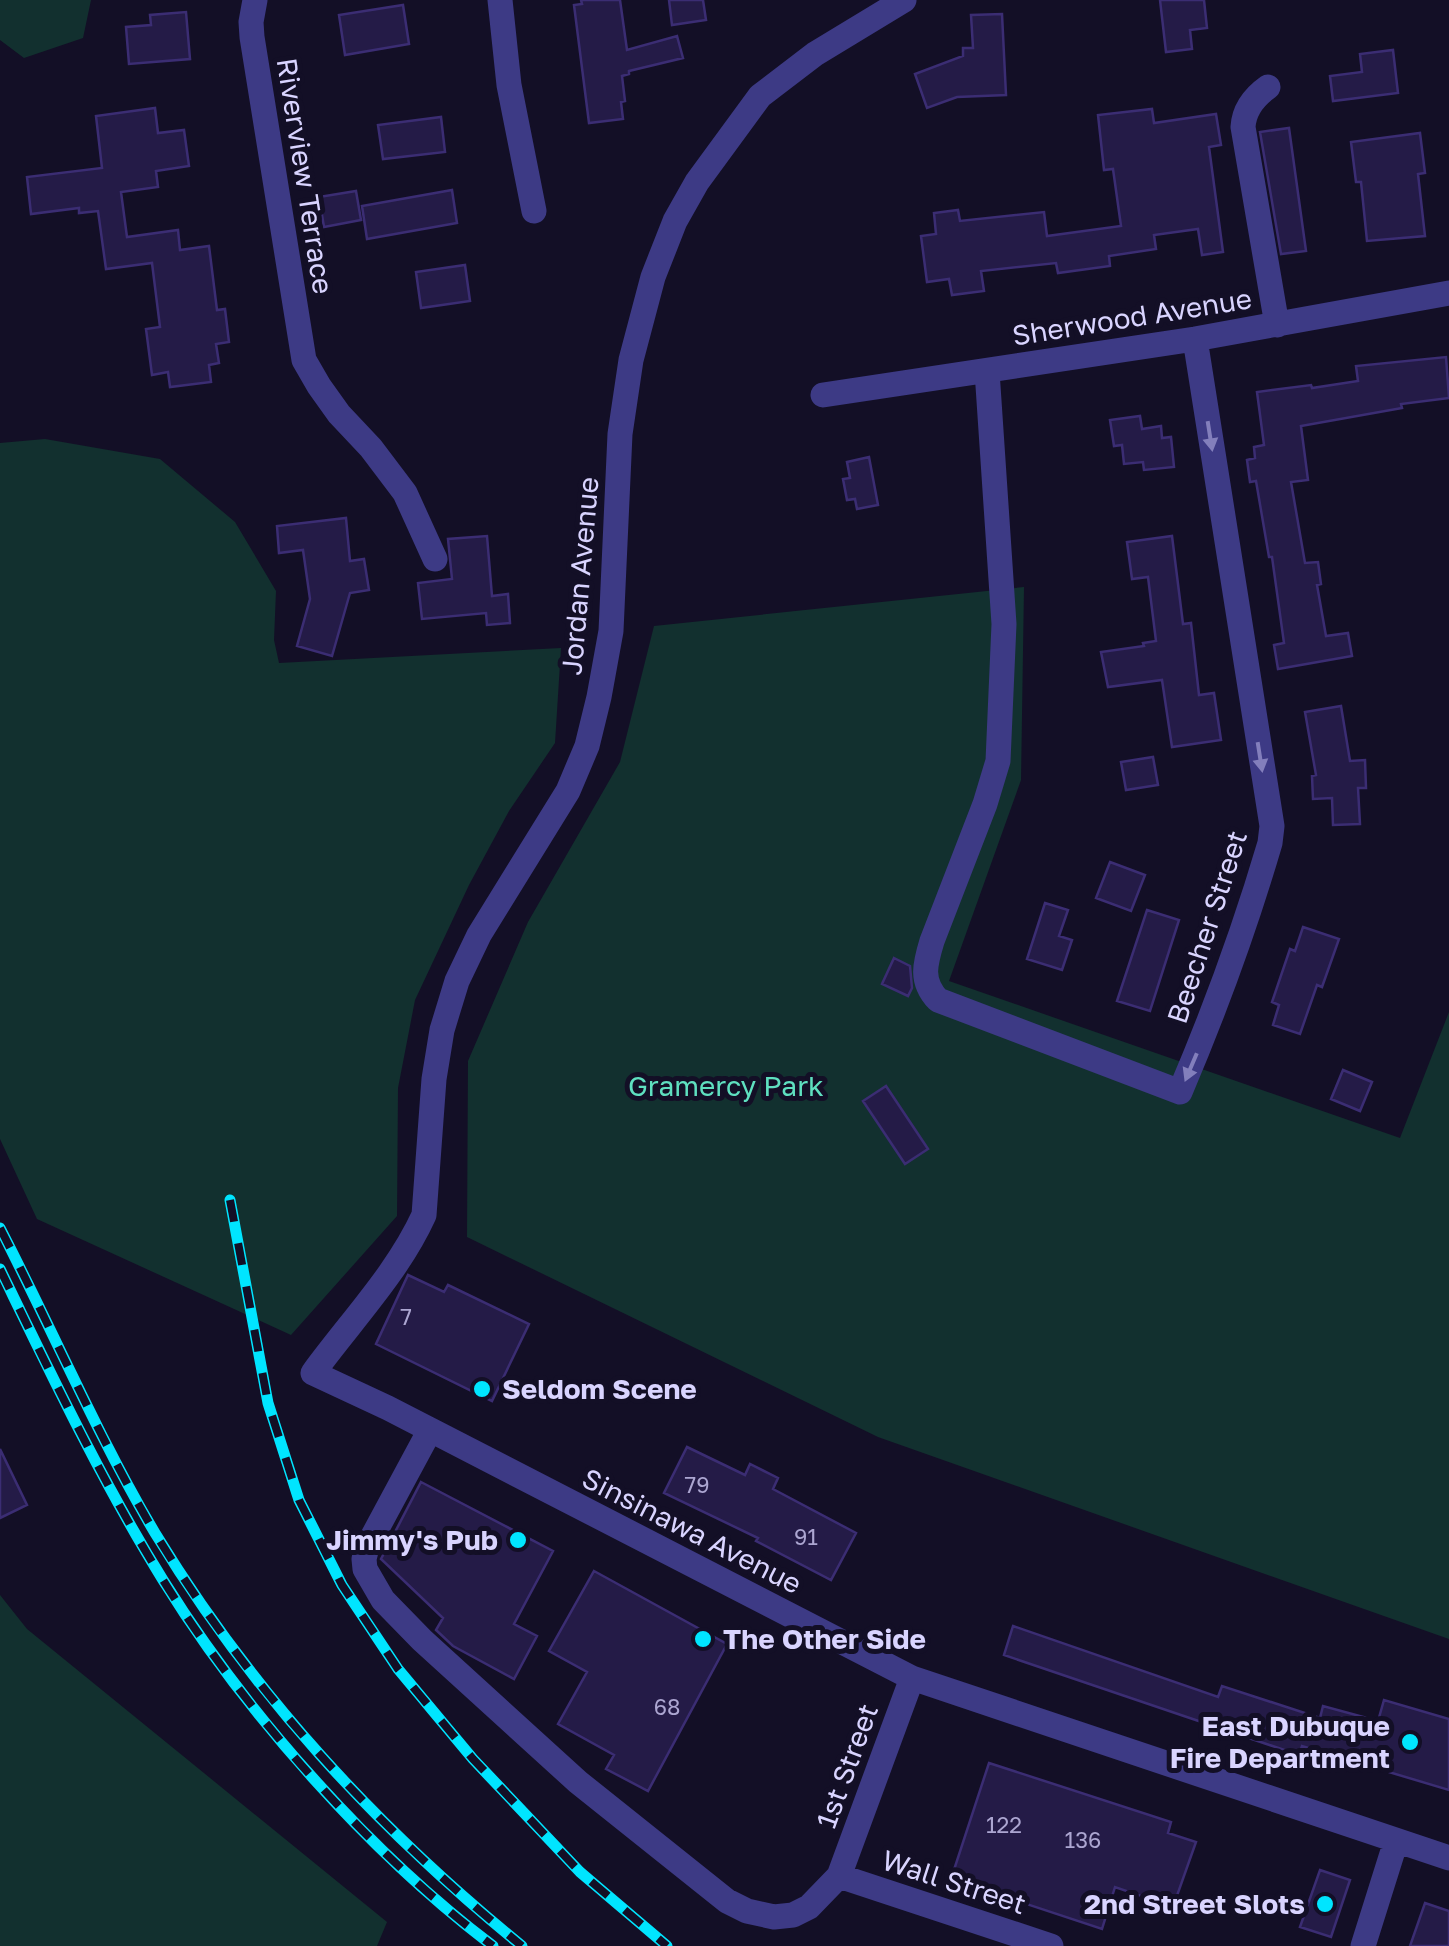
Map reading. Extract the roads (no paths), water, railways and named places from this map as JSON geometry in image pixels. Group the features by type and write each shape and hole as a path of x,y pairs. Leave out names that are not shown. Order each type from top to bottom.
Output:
{"street":[{"path":"500,0 509,85 534,211"},
{"name":"Jordan Avenue","path":"313,1374 396,1264 424,1216 434,1079 442,1030 457,981 479,936 568,791 586,746 610,631 620,434 631,360 652,277 675,221 697,182 760,96 814,54 904,0"},
{"name":"Riverview Terrace","path":"255,1 252,37 304,360 328,400 404,492 435,559"},
{"path":"1268,87 1249,106 1243,127 1277,324"},
{"name":"Sherwood Avenue","path":"823,395 1195,339 1449,294"},
{"name":"Beecher Street","path":"987,370 1004,624 998,761 932,941 924,976 929,991 938,1000 1180,1092 1240,942 1272,826 1195,339"},
{"name":"Sinsinawa Avenue","path":"313,1374 430,1430 912,1678 1449,1858"},
{"path":"430,1430 367,1547 365,1569 383,1600 578,1782 727,1900 747,1911 774,1917 793,1915 810,1907 839,1876"},
{"name":"1st Street","path":"839,1876 912,1678"},
{"path":"1363,1946 1396,1840"},
{"name":"Wall Street","path":"839,1876 1051,1946"}],"railway":[{"path":"230,1200 268,1403 299,1500 342,1585 398,1669 473,1759 580,1872 667,1946"},
{"path":"0,1228 134,1496 233,1649 368,1805 468,1901 522,1946"},
{"path":"0,1269 119,1504 163,1580 232,1680 356,1824 493,1946"}],"place":[{"name":"Seldom Scene","path":"482,1389"},
{"name":"Jimmy's Pub","path":"518,1540"},
{"name":"The Other Side","path":"703,1639"},
{"name":"East Dubuque Fire Department","path":"1410,1742"},
{"name":"2nd Street Slots","path":"1325,1904"}],"park label":[{"name":"Gramercy Park","path":"726,1086"}]}
